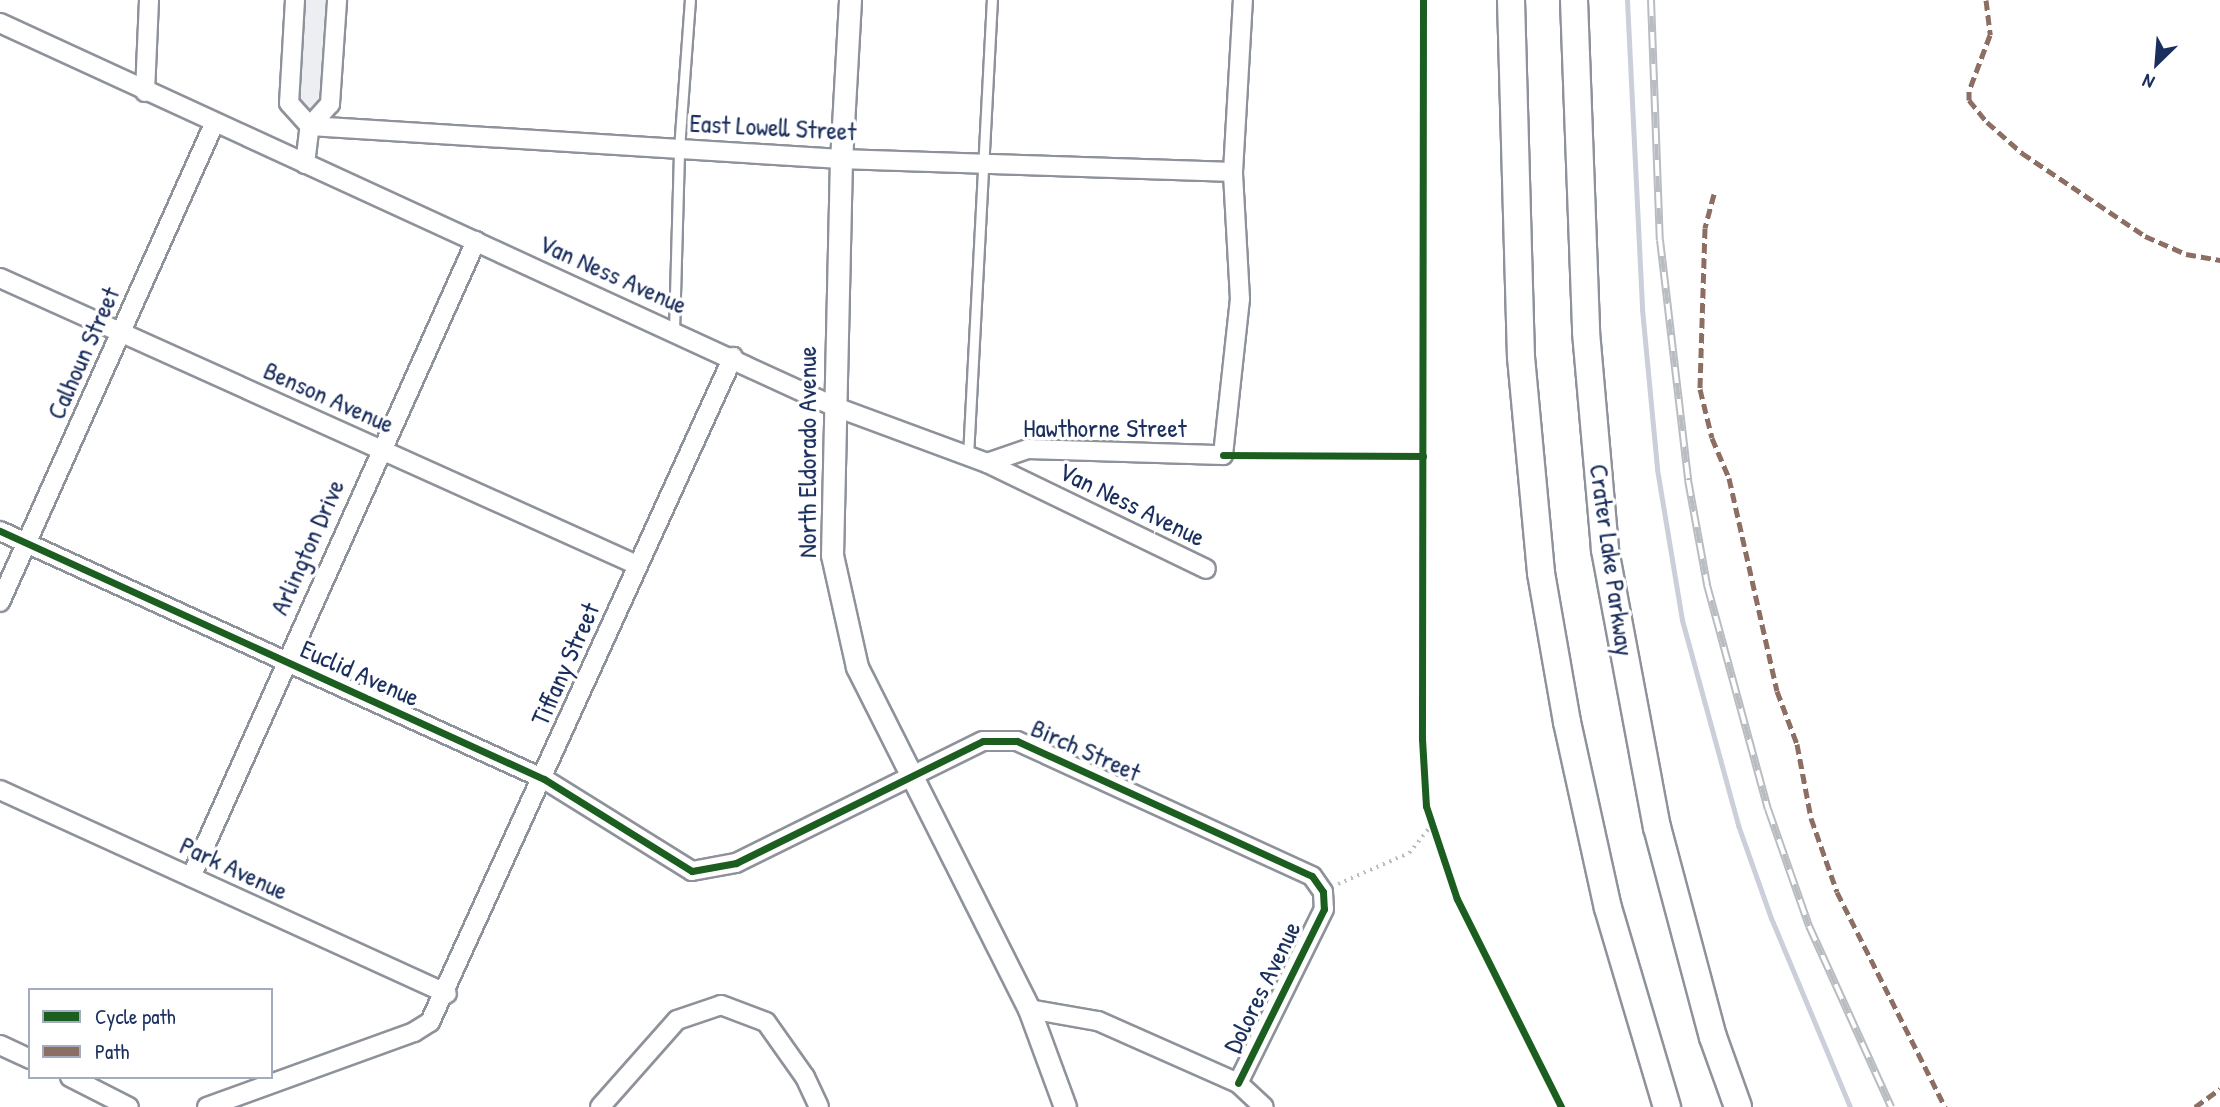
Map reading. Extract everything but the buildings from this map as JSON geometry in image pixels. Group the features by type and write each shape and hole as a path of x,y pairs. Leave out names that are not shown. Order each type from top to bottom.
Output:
{"main road":[{"path":"1511,0 1521,357 1541,573 1567,722 1608,908 1667,1107"},
{"name":"Crater Lake Parkway","path":"1573,0 1586,332 1605,550 1657,827 1713,1037 1738,1107"}],"street":[{"path":"145,92 149,0"},
{"path":"295,0 289,103 310,126"},
{"path":"305,164 310,126 330,104 337,0"},
{"name":"North Eldorado Avenue","path":"850,0 841,159 832,555 857,667 914,773 1028,1009 1065,1107"},
{"path":"1233,172 1243,0"},
{"name":"Van Ness Avenue","path":"0,23 214,124 733,357 834,406 988,463 1206,569"},
{"name":"Calhoun Street","path":"0,602 214,124"},
{"name":"East Lowell Street","path":"310,126 841,159 1233,172"},
{"name":"Hawthorne Street","path":"988,463 1028,449 1223,455 1240,299 1233,172"},
{"name":"Arlington Drive","path":"191,877 380,448 476,241"},
{"name":"Benson Avenue","path":"0,278 637,565"},
{"name":"Tiffany Street","path":"207,1107 414,1032 430,1023 447,994 637,565 733,357"},
{"name":"Euclid Avenue","path":"0,531 544,779 692,871"},
{"name":"Birch Street","path":"692,871 736,863 983,741 1017,741 1312,876 1324,900"},
{"name":"Park Avenue","path":"0,790 447,994"},
{"name":"Dolores Avenue","path":"1238,1083 1324,900"},
{"path":"600,1107 677,1020 721,1005 766,1022 805,1077 819,1107"},
{"path":"1028,1009 1098,1021 1238,1083 1264,1107"},
{"path":"0,1045 28,1058"},
{"path":"74,1079 129,1107"}],"lane":[{"path":"674,331 679,149 690,0"},
{"path":"968,456 992,0"}],"path":[{"path":"1429,816 1434,837"},
{"path":"1324,900 1409,853 1431,826"}],"shaded area":[{"path":"301,0 330,0 325,105 317,113 303,112 296,104"}],"waterway":[{"path":"1627,0 1642,309 1657,469 1682,620 1738,825 1771,918 1850,1107"}],"railway":[{"path":"1651,0 1660,240 1688,480 1707,585 1768,809 1809,926 1891,1107"}],"marked path":[{"path":"1986,0 1990,35 1969,91 1969,100 1987,122 2022,153 2145,236 2186,254 2220,260"},
{"path":"1714,194 1705,228 1700,389 1712,438 1729,478 1777,691 1797,744 1811,818 1837,892 1945,1107"},
{"path":"2195,1107 2220,1089"}],"cycle path":[{"path":"1423,0 1422,739 1426,806 1457,899 1561,1107"},
{"path":"1223,455 1423,456"},
{"path":"0,531 544,779 692,871 736,863 983,741 1017,741 1312,876 1323,892 1324,909 1238,1083"}]}
